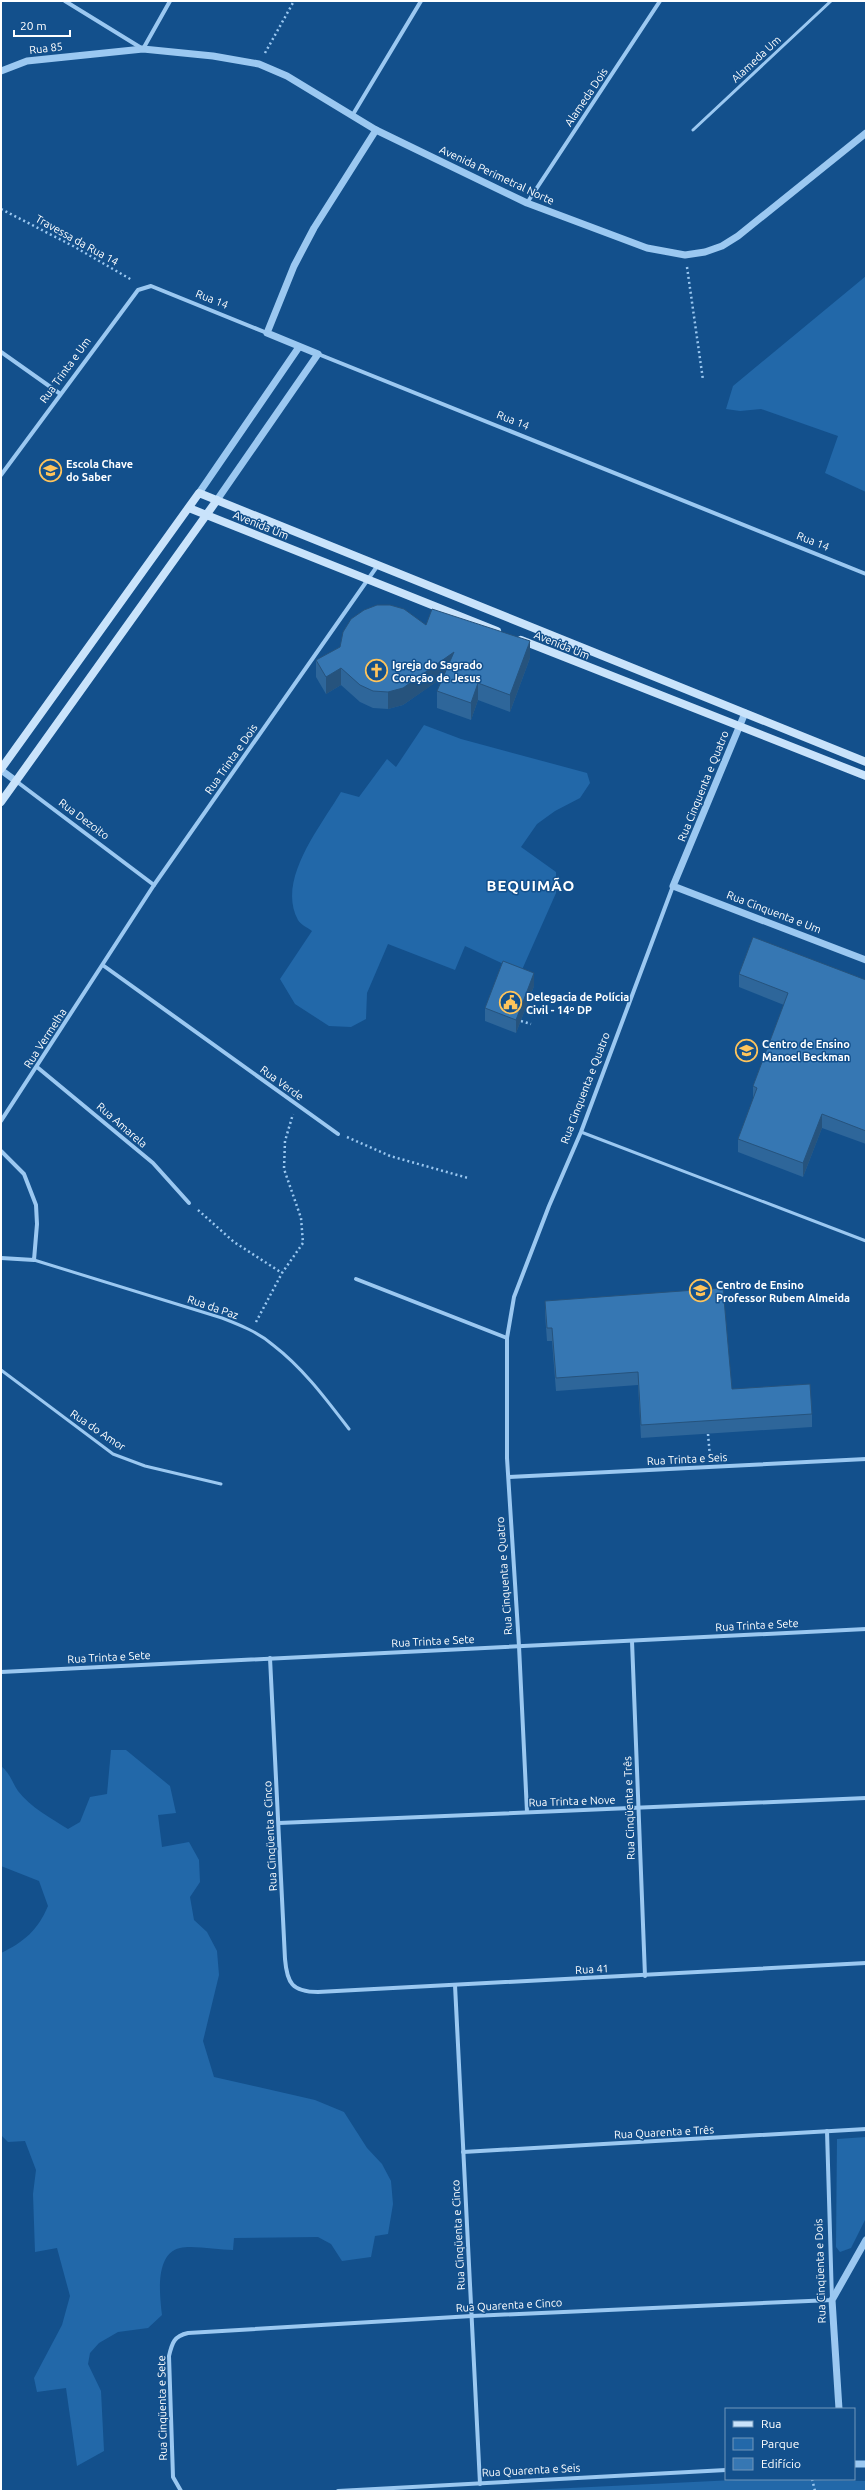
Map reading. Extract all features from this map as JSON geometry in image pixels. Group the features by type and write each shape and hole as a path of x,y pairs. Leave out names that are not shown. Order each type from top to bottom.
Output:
{"main road":[{"name":"Avenida Um","path":"199,493 866,762"},
{"path":"1,770 199,493"},
{"path":"1,802 217,500"},
{"name":"Avenida Um","path":"189,508 866,776"}],"street":[{"path":"65,1 143,49 170,1"},
{"path":"352,116 421,1"},
{"name":"Alameda Dois","path":"527,203 660,1"},
{"name":"Avenida Perimetral Norte","path":"143,49 213,56 259,64 287,76 376,130 527,203 647,248 685,255 705,252 722,246 738,236 866,133"},
{"name":"Rua 85","path":"1,71 27,61 143,49"},
{"path":"267,333 294,266 314,228 376,130"},
{"name":"Rua 14","path":"143,287 151,286 299,347 866,574"},
{"name":"Rua Trinta e Um","path":"1,475 59,393 133,294 143,287"},
{"path":"199,493 299,347"},
{"path":"1,352 59,393"},
{"path":"217,500 318,354"},
{"name":"Rua Trinta e Dois","path":"104,966 154,885 378,565"},
{"name":"Rua Cinquenta e Quatro","path":"527,1812 509,1477 507,1338 514,1297 549,1206 581,1132 673,886 745,713"},
{"name":"Rua Dezoito","path":"1,770 154,885"},
{"name":"Rua Cinquenta e Um","path":"673,886 866,960"},
{"name":"Rua Vermelha","path":"1,1121 104,966"},
{"name":"Rua Verde","path":"104,966 338,1134"},
{"name":"Rua Amarela","path":"37,1067 153,1163 189,1203"},
{"path":"1,1151 24,1174 36,1206 37,1224 34,1260 1,1258"},
{"path":"356,1279 507,1338"},
{"name":"Rua Trinta e Seis","path":"509,1477 866,1459"},
{"name":"Rua Trinta e Sete","path":"1,1672 866,1629"},
{"name":"Rua Cinqüenta e Três","path":"632,1640 645,1976"},
{"name":"Rua Cinqüenta e Cinco","path":"270,1658 286,1975 293,1986 305,1992 318,1992"},
{"name":"Rua Trinta e Nove","path":"279,1823 866,1798"},
{"name":"Rua 41","path":"318,1992 645,1976 866,1963"},
{"name":"Rua Cinqüenta e Cinco","path":"455,1985 480,2484"},
{"name":"Rua Quarenta e Três","path":"463,2152 866,2130"},
{"name":"Rua Cinqüenta e Dois","path":"827,2131 832,2300 839,2408"},
{"path":"832,2300 866,2240"},
{"name":"Rua Quarenta e Cinco","path":"188,2333 472,2316 832,2300"},
{"name":"Rua Cinqüenta e Sete","path":"181,2491 173,2477 169,2356 172,2342 179,2335 188,2333"},
{"path":"855,2464 866,2464"},
{"name":"Rua Quarenta e Seis","path":"338,2491 725,2470"}],"lane":[{"name":"Alameda Um","path":"693,130 828,2"},
{"path":"581,1132 866,1241"},
{"name":"Rua da Paz","path":"34,1260 222,1318 251,1330 273,1344 308,1377 350,1429"},
{"name":"Rua do Amor","path":"1,1370 113,1454 144,1466 221,1484"}],"path":[{"path":"259,64 294,1"},
{"name":"Travessa da Rua 14","path":"1,209 73,246 143,287"},
{"path":"685,255 703,380"},
{"path":"520,1021 531,1024"},
{"path":"251,1330 282,1274 303,1243 301,1218 284,1169 285,1141 296,1104"},
{"path":"338,1134 390,1156 468,1178"},
{"path":"189,1203 234,1242 282,1274"},
{"path":"708,1434 710,1467"},
{"path":"812,2480 815,2491"}],"green space":[{"path":"866,276 866,492 825,473 838,436 761,409 740,411 726,409 733,386"},
{"path":"424,725 461,739 587,773 590,783 580,798 555,811 537,824 521,847 556,872 556,893 521,972 465,946 455,970 388,944 367,993 366,1019 351,1027 329,1026 295,1004 280,979 312,931 298,920 293,904 293,888 297,871 313,837 341,792 359,797 387,759 396,767"},
{"path":"111,1750 126,1750 170,1786 176,1813 158,1815 162,1847 189,1842 199,1860 200,1882 190,1897 194,1920 207,1932 217,1951 219,1975 203,2041 214,2077 315,2100 344,2112 367,2148 382,2164 391,2181 393,2204 388,2234 375,2236 371,2257 342,2261 331,2244 318,2237 234,2238 233,2250 185,2247 172,2252 166,2258 160,2277 162,2315 148,2328 118,2332 99,2343 90,2353 88,2364 101,2391 104,2451 77,2466 66,2388 37,2392 34,2378 62,2325 70,2296 57,2248 35,2252 33,2194 36,2170 25,2141 8,2142 1,2135 1,1953 23,1940 35,1929 48,1906 39,1881 1,1866 1,1766 9,1775 23,1797 42,1812 68,1829 80,1822 90,1797 107,1794"},
{"path":"866,2137 866,2218 851,2248 840,2252 836,2247 837,2139"},
{"path":"734,2480 866,2481 866,2491 509,2491"}],"building":[{"name":"Igreja do Sagrado Coração de Jesus","path":"377,605 390,605 404,609 426,625 432,609 530,641 510,695 478,683 471,703 437,691 454,652 403,688 388,692 373,691 360,685 341,668 326,677 316,660 340,647 343,632 351,619 364,610"},
{"path":"753,937 866,980 866,1131 822,1114 803,1163 738,1139 757,1088 753,1086 788,993 739,974"},
{"name":"Delegacia de Polícia Civil - 14º DP","path":"503,961 534,973 516,1020 485,1008"},
{"path":"723,1288 732,1389 810,1384 812,1414 641,1425 638,1372 556,1378 552,1328 547,1328 545,1301"}],"place":[{"name":"Escola Chave do Saber","path":"50,470"},
{"name":"Igreja do Sagrado Coração de Jesus","path":"377,671"},
{"name":"Delegacia de Polícia Civil - 14º DP","path":"510,1003"},
{"name":"Centro de Ensino Manoel Beckman","path":"747,1050"},
{"name":"Centro de Ensino Professor Rubem Almeida","path":"700,1291"}],"district":[{"name":"BEQUIMÃO","path":"531,886"}]}
